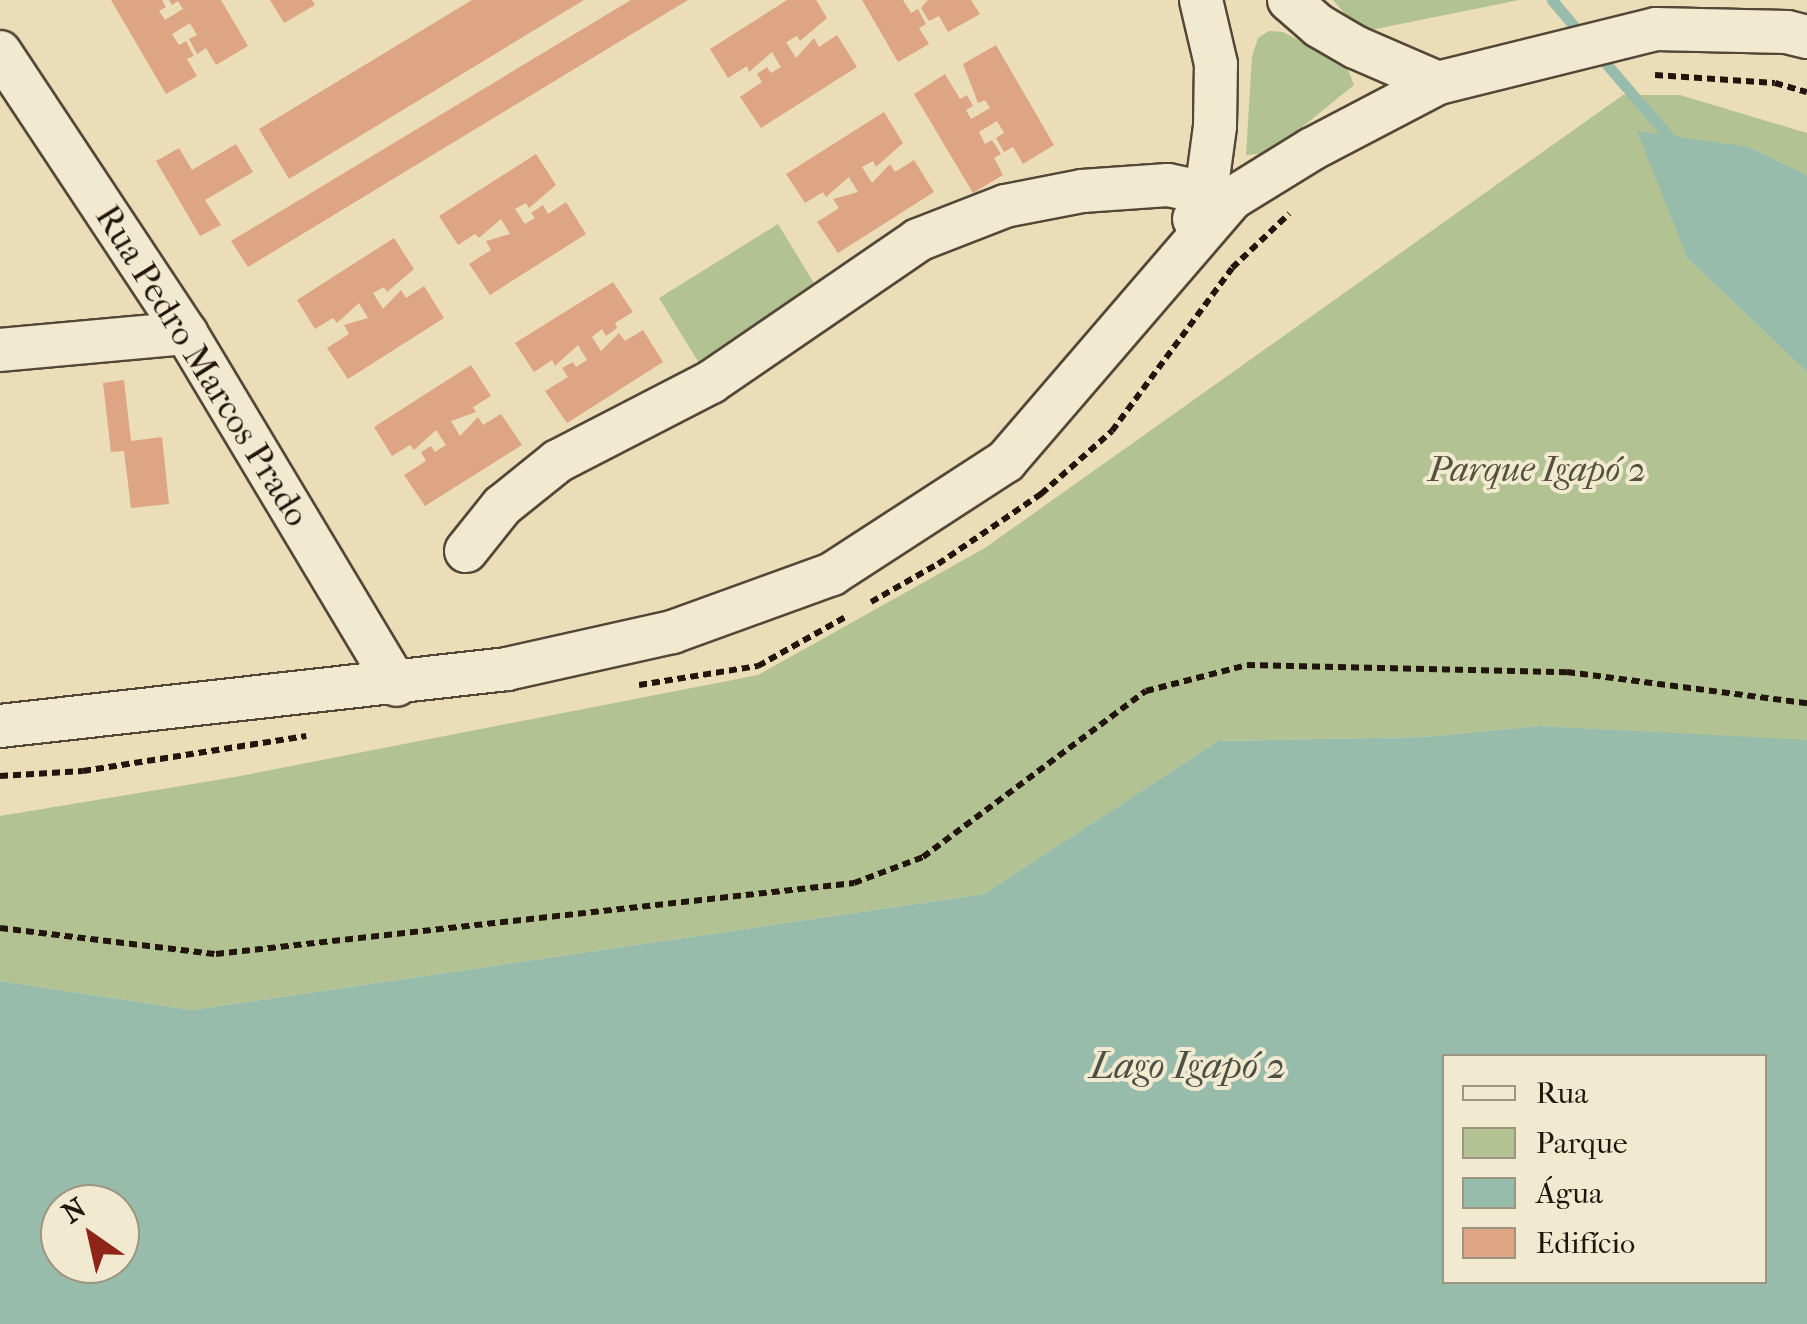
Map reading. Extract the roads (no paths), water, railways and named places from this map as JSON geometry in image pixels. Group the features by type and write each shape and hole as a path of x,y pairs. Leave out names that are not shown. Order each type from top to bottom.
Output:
{"street":[{"path":"1171,268 1206,193 1215,126 1216,64 1201,0"},
{"path":"1289,0 1319,26 1356,47 1438,84"},
{"path":"0,726 507,670 672,632 832,574 1006,462 1230,199 1438,84 1661,20 1807,37"},
{"name":"Rua Pedro Marcos Prado","path":"0,52 186,334 397,685"},
{"path":"466,552 502,506 558,461 710,382 918,240 1004,206 1082,190 1168,186 1206,193"},
{"path":"0,350 186,334"}],"water":[{"path":"1637,131 1749,147 1807,175 1807,372 1688,259"},
{"name":"Lago Igapó 2","path":"1540,726 1807,740 1807,1324 0,1324 0,981 192,1010 984,894 1218,741 1423,737"}],"waterway":[{"path":"1552,0 1585,39"},
{"path":"1597,53 1676,145"}],"park label":[{"name":"Parque Igapó 2","path":"1537,470"}]}
